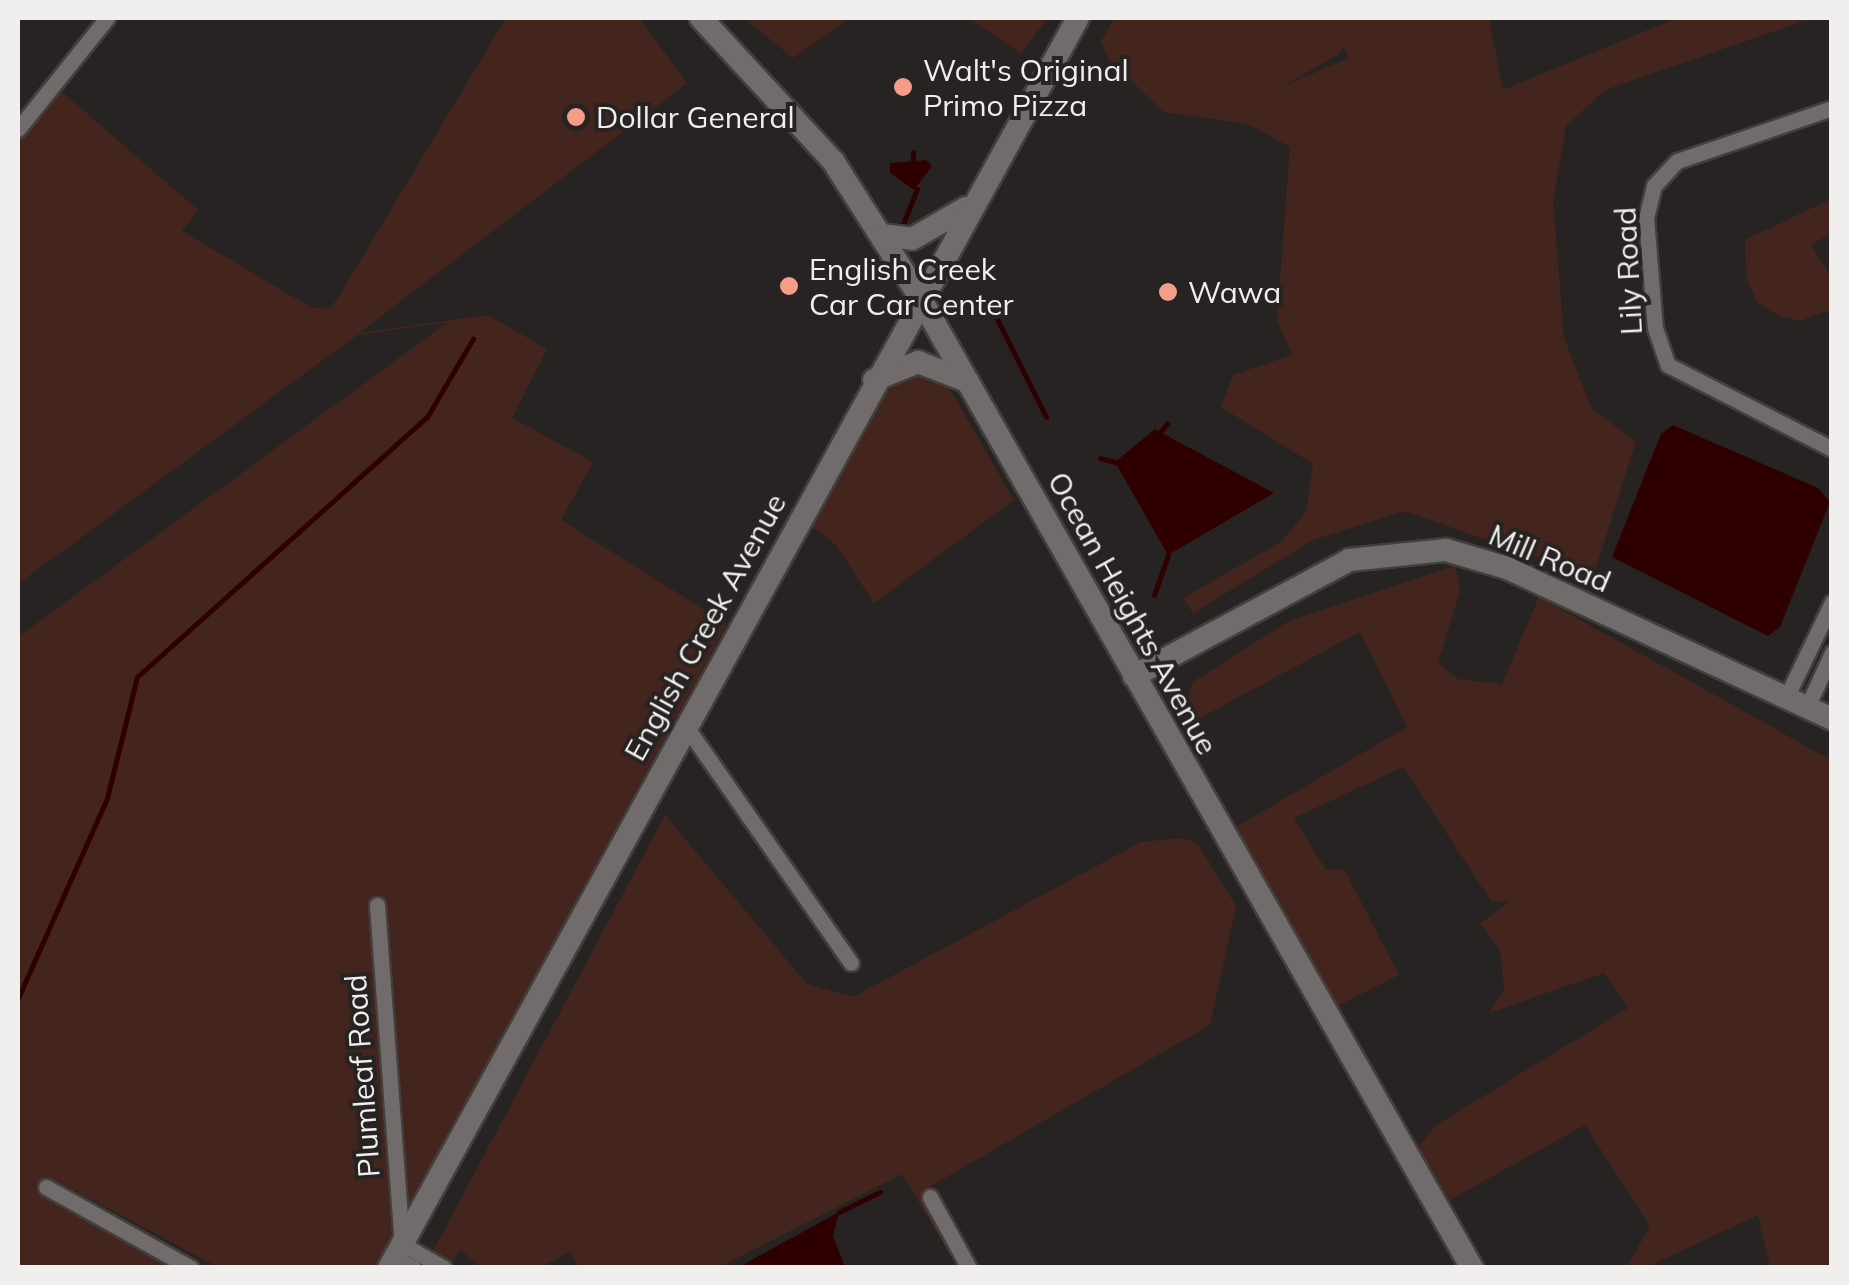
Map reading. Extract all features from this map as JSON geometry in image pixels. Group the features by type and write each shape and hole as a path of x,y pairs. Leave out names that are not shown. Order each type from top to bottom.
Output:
{"main road":[{"name":"Ocean Heights Avenue","path":"702,18 810,132 919,296 1472,1268"},
{"name":"English Creek Avenue","path":"400,1259 870,382 1078,18"},
{"path":"880,235 912,239 969,207"},
{"path":"870,382 918,362 967,381"},
{"name":"Mill Road","path":"1134,676 1349,560 1446,550 1507,568 1832,719"}],"street":[{"path":"18,129 106,18"},
{"name":"Lily Road","path":"1832,108 1677,161 1654,186 1646,225 1655,328 1668,366 1832,449"},
{"path":"1796,702 1832,602"},
{"path":"1796,702 1832,653"},
{"path":"685,725 851,963"},
{"name":"Plumleaf Road","path":"377,905 400,1259"},
{"path":"46,1187 191,1268"},
{"path":"930,1196 970,1268"},
{"path":"400,1259 444,1268"}],"shaded area":[{"path":"506,18 639,18 687,83 359,333 488,315 547,349 512,418 593,462 561,520 727,624 376,1267 218,1267 49,1177 38,1190 171,1267 18,1267 18,637 448,322 357,335 18,584 18,129 54,85 198,210 182,231 312,308 332,307"},
{"path":"744,18 849,18 793,58"},
{"path":"968,18 1048,18 1021,53"},
{"path":"1115,18 1489,18 1503,90 1677,18 1812,18 1605,90 1566,126 1553,201 1564,338 1592,409 1636,441 1593,577 1404,511 1313,540 1193,613 1183,598 1282,541 1306,512 1313,464 1221,407 1233,375 1292,355 1277,321 1290,147 1248,124 1164,112 1108,59 1101,41","holes":["1344,46 1348,58 1280,88 1337,55"]},
{"path":"926,160 932,166 914,190 890,173 890,163"},
{"path":"1831,199 1831,233 1811,245 1831,277 1831,310 1799,321 1779,316 1758,303 1746,278 1745,240"},
{"path":"914,372 945,381 1014,500 874,603 836,545 811,525 884,394"},
{"path":"1673,425 1818,488 1830,502 1780,627 1768,636 1612,557 1661,434"},
{"path":"1155,429 1274,493 1168,555 1115,462"},
{"path":"1455,566 1460,591 1438,662 1457,679 1502,684 1539,597 1831,760 1831,1267 1770,1267 1758,1215 1647,1267 1626,1267 1650,1227 1585,1125 1450,1200 1418,1147 1435,1126 1628,1008 1604,973 1489,1013 1504,989 1500,949 1480,924 1509,902 1491,901 1403,767 1294,818 1326,870 1344,869 1399,975 1337,1006 1236,827 1407,727 1360,632 1192,722 1185,705 1193,682 1289,621"},
{"path":"665,815 807,984 853,997 1141,842 1183,838 1198,844 1236,906 1210,1025 929,1187 971,1267 958,1267 902,1174 719,1267 580,1267 570,1252 541,1267 480,1267 460,1249 450,1267 424,1268"},
{"path":"839,1212 833,1236 845,1267 739,1267"}],"waterway":[{"path":"913,152 913,165"},
{"path":"901,229 917,189"},
{"path":"995,315 1046,417"},
{"path":"18,998 107,798 137,677 427,417 473,339"},
{"path":"1160,432 1167,424"},
{"path":"1100,458 1115,462"},
{"path":"1154,595 1168,555"},
{"path":"839,1212 880,1192"}],"place":[{"name":"Walt's Original Primo Pizza","path":"903,87"},
{"name":"Dollar General","path":"576,117"},
{"name":"English Creek Car Car Center","path":"789,286"},
{"name":"Wawa","path":"1168,292"}]}
